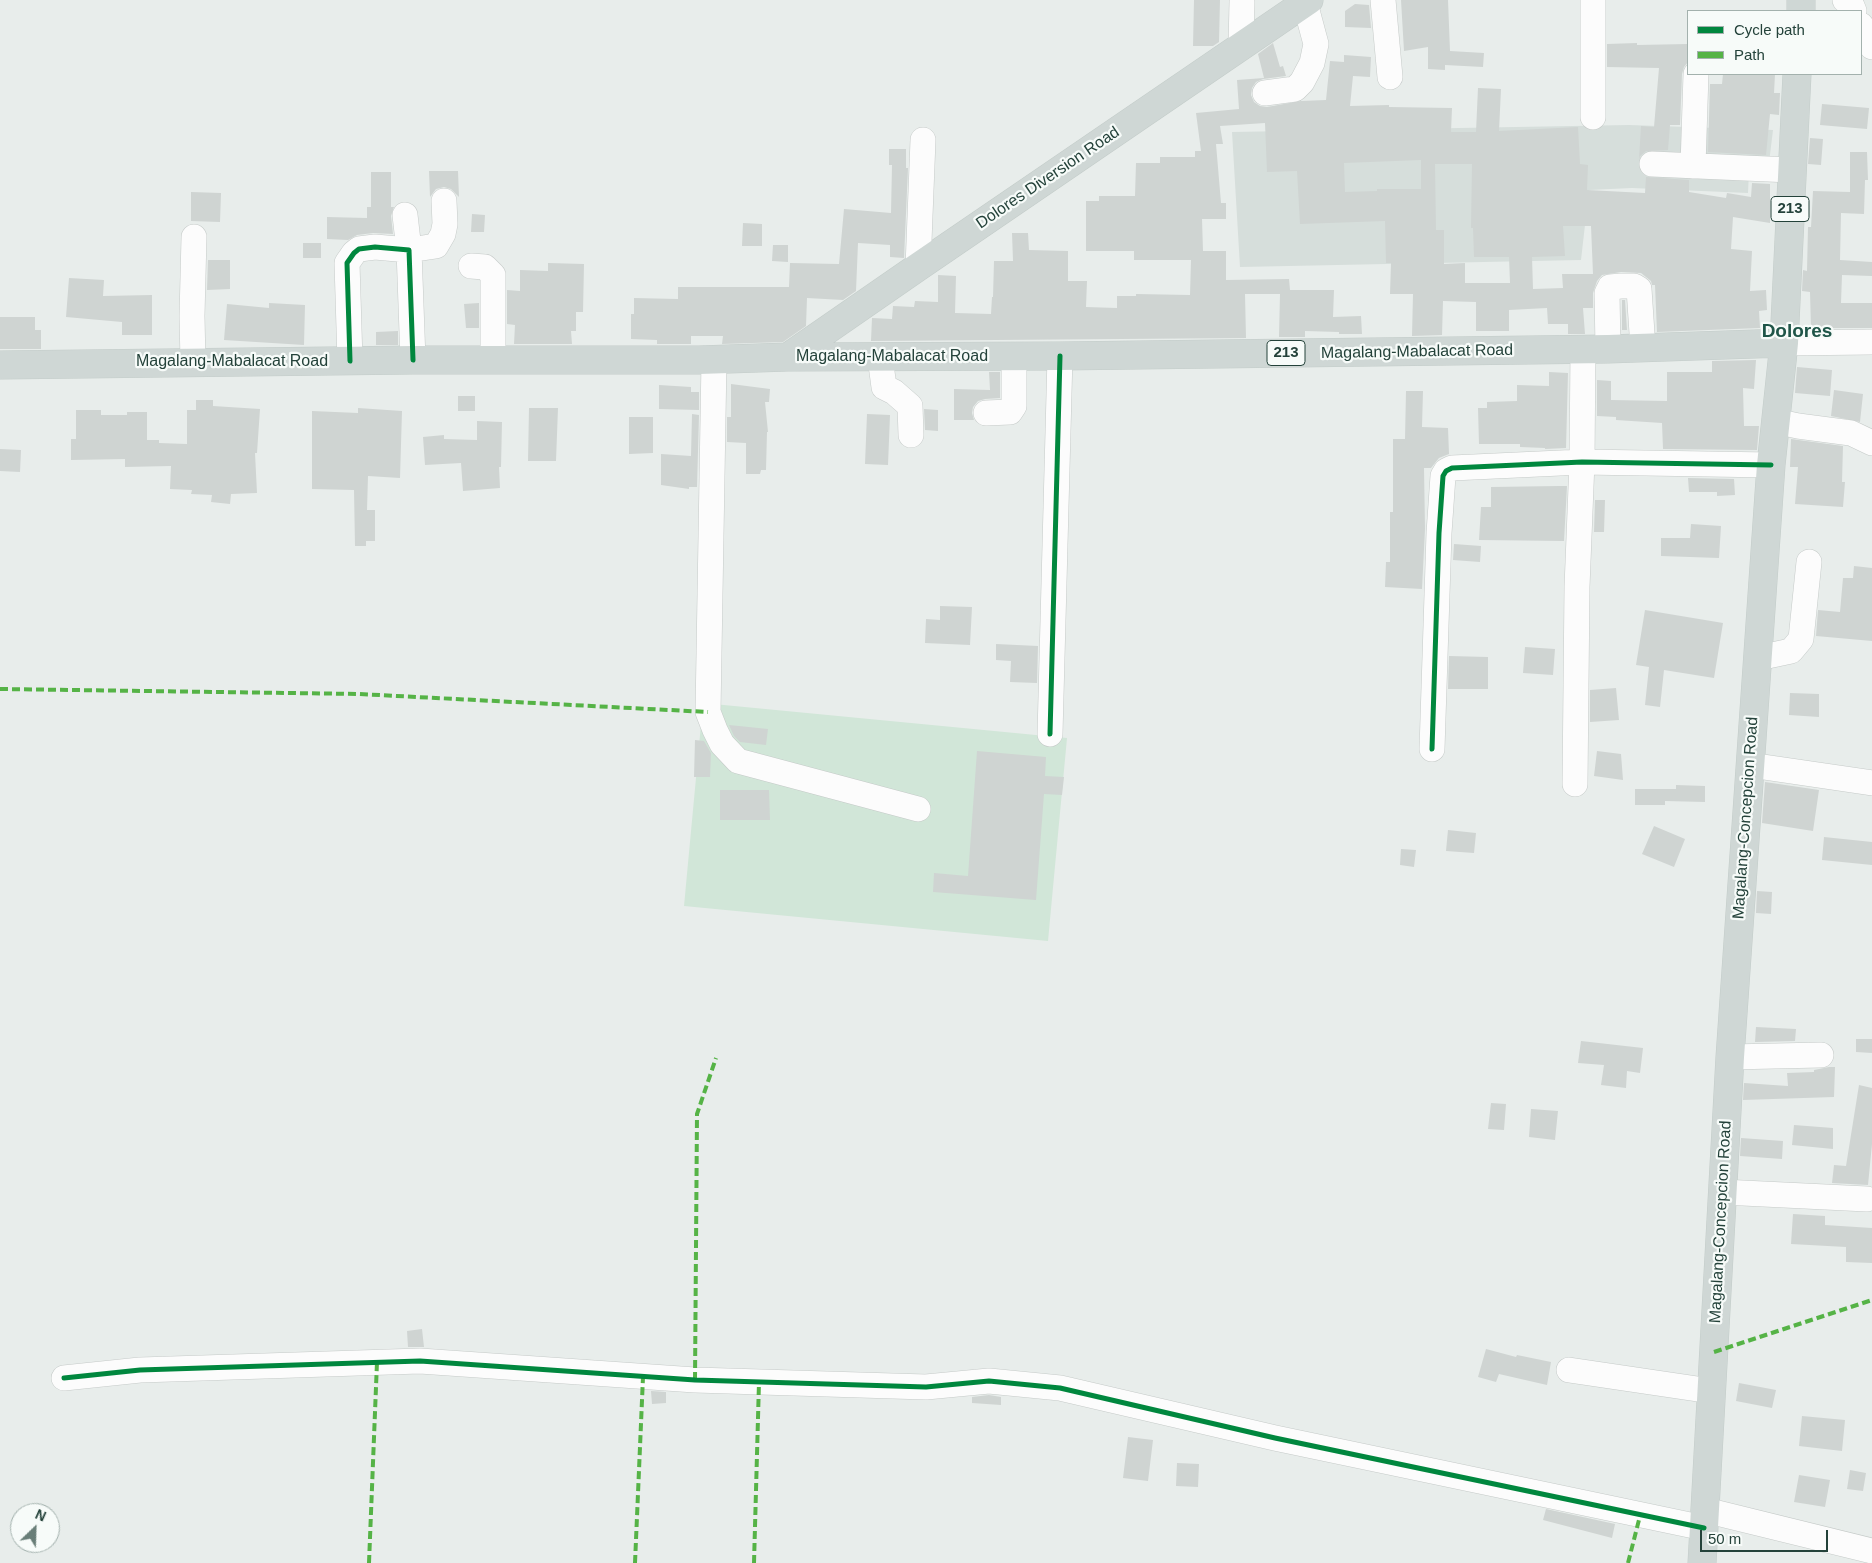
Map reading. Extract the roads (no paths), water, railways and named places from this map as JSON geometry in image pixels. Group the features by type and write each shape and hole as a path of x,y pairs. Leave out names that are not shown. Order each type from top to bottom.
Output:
{"main road":[{"name":"Dolores Diversion Road","path":"788,357 1307,1"},
{"name":"Magalang-Concepcion Road","path":"1702,1563 1730,1057 1771,465 1784,343 1797,75"},
{"name":"Magalang-Mabalacat Road","path":"0,366 413,360 714,360 788,357 1060,356 1596,349 1784,343"}],"street":[{"path":"1383,0 1390,77"},
{"path":"1594,0 1594,117"},
{"path":"1844,0 1852,6 1854,10"},
{"path":"1265,93 1295,89 1302,82 1312,63 1316,44 1307,1"},
{"path":"1241,46 1242,2"},
{"path":"1862,27 1872,48"},
{"path":"1693,166 1696,75"},
{"path":"918,267 923,140"},
{"path":"1652,164 1791,170"},
{"path":"350,362 347,269 349,259 359,249 375,247 409,250 436,246 443,234 445,224 444,201"},
{"path":"405,215 409,250 413,360"},
{"path":"193,363 194,237"},
{"path":"471,266 485,267 494,275 493,360"},
{"path":"1575,784 1577,587 1582,462 1596,349 1610,286 1634,286 1639,289 1643,348"},
{"path":"1784,343 1872,342"},
{"path":"986,413 1010,412 1014,406 1014,356"},
{"path":"1050,734 1060,356"},
{"path":"880,357 884,387 894,392 910,406 912,435"},
{"path":"714,360 708,712 715,730 722,744 738,761 918,809"},
{"path":"1775,421 1851,433 1872,443"},
{"path":"1432,749 1443,476 1446,471 1452,468 1582,462 1771,465"},
{"path":"1758,658 1791,651 1802,639 1809,562"},
{"path":"1750,765 1872,783"},
{"path":"1730,1057 1821,1055"},
{"path":"1722,1192 1866,1199"},
{"path":"64,1378 140,1370 420,1361 695,1380 926,1387 989,1381 1060,1388 1275,1438 1872,1551"},
{"path":"1569,1370 1711,1391"}],"district":[{"name":"Dolores","path":"1797,332"}]}
